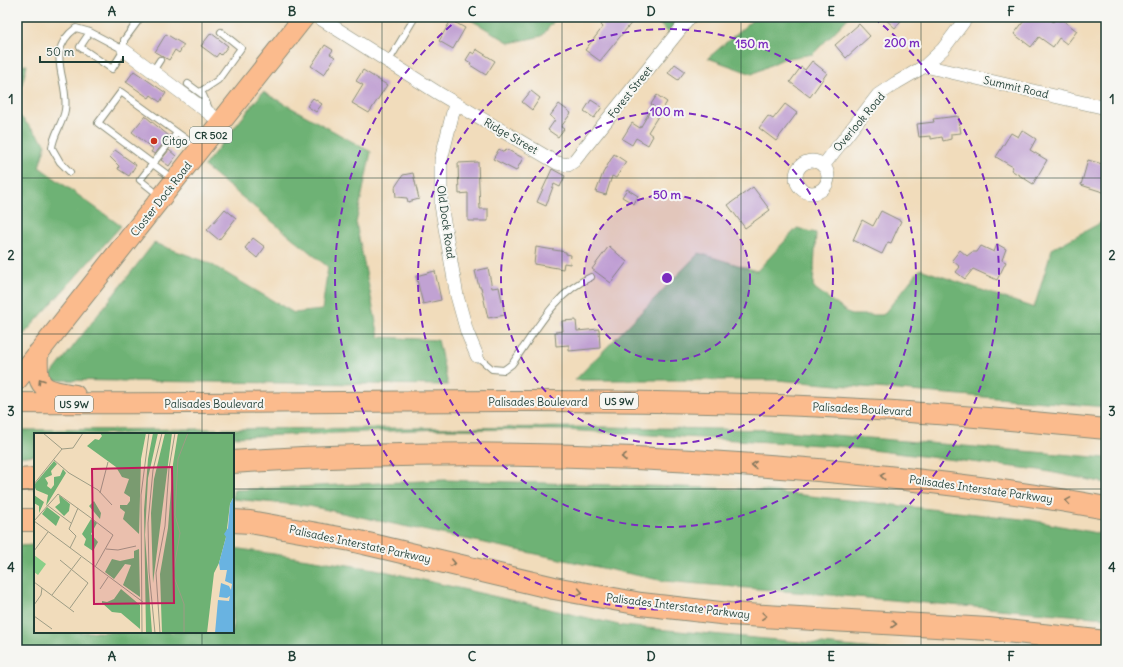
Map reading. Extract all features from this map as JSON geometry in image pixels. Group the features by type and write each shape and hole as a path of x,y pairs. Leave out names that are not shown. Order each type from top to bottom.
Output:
{"highway":[{"name":"Palisades Interstate Parkway","path":"244,461 432,454 534,454 665,459 891,477 1005,491 1106,508"},
{"path":"17,480 34,479"},
{"path":"17,520 34,520"},
{"name":"Palisades Interstate Parkway","path":"242,522 351,540 554,588 641,604 729,614 988,629 1106,642"}],"main road":[{"name":"Closter Dock Road","path":"17,380 200,149 215,117 304,17"},
{"path":"38,354 37,376 41,384 48,389 130,404"},
{"name":"Palisades Boulevard","path":"17,403 130,404 590,401 725,403 895,410 1106,429"}],"street":[{"path":"318,17 388,63 455,104"},
{"name":"Forest Street","path":"568,164 574,161 690,17"},
{"name":"Overlook Road","path":"823,166 878,95 925,66 943,49 967,17"},
{"path":"124,50 157,66 215,117"},
{"name":"Summit Road","path":"925,66 1106,108"},
{"name":"Ridge Street","path":"455,104 557,163 568,164"},
{"name":"Old Dock Road","path":"455,104 441,160 442,205 459,302 467,332 477,356"}],"lane":[{"path":"90,32 80,47 112,68 124,50 124,40 141,17"},
{"path":"388,63 415,17"},
{"path":"70,172 60,162 52,148 53,141 63,118 66,103 58,62 61,45 70,32 76,28 90,32 124,50"},
{"path":"200,92 218,80 242,48 220,32"},
{"path":"188,84 200,92 205,98 215,117"},
{"path":"175,181 98,123 121,92 200,149"},
{"path":"162,197 140,180 177,133"},
{"path":"477,356 492,369 504,370 512,364 556,305 570,290 580,282 591,277"}],"green space":[{"path":"466,17 557,17 542,36 510,43"},
{"path":"652,17 682,17 670,34"},
{"path":"756,17 849,17 813,54 783,59 752,74 708,58"},
{"path":"27,65 17,103 17,66"},
{"path":"263,92 371,152 356,223 379,337 438,340 448,385 47,380 154,243 207,262 294,313 322,310 328,267 204,166"},
{"path":"17,113 46,144 39,167 121,226 17,342"},
{"path":"1106,220 1106,407 777,380 575,380 699,253 757,271 797,228 816,233 813,287 851,315 883,315 920,269 1034,308 1052,249"},
{"path":"602,427 774,430 1106,458 1106,483 1039,470 837,446 565,430 443,429 234,437 234,433 34,433 34,455 17,457 17,430"},
{"path":"444,480 746,489 1031,520 1106,535 1106,618 664,581 309,506 234,499 234,490"},
{"path":"34,545 34,633 234,633 234,548 375,569 623,626 887,650 17,650 17,546"}],"building":[{"path":"615,17 628,17 633,21 600,61 585,50 603,27 601,25 606,19 611,22"},
{"path":"883,17 904,17 895,28"},
{"path":"1027,17 1049,18 1053,22 1056,18 1060,21 1061,19 1077,31 1067,44 1059,38 1053,47 1039,37 1031,47 1014,34"},
{"path":"451,20 465,28 453,49 439,41"},
{"path":"859,24 870,36 846,58 835,45"},
{"path":"211,33 228,46 221,55 219,53 216,57 201,46"},
{"path":"166,34 184,45 179,53 175,50 169,60 155,52"},
{"path":"325,45 333,50 330,54 335,57 324,75 311,66"},
{"path":"476,49 495,61 486,75 470,65 471,63 466,60 471,52 474,54"},
{"path":"812,61 827,73 810,97 790,82 801,67 805,70"},
{"path":"675,64 685,71 678,80 668,73"},
{"path":"363,70 387,85 369,113 352,103 363,85 356,81"},
{"path":"134,71 166,93 160,102 151,95 149,98 126,82"},
{"path":"531,91 540,98 532,110 522,102"},
{"path":"657,95 667,102 648,132 653,136 648,145 636,138 632,145 622,139 632,123 640,128 653,106 651,104"},
{"path":"313,98 322,104 316,112 307,106"},
{"path":"591,100 602,107 594,118 584,111"},
{"path":"559,104 571,113 561,127 564,129 558,137 548,130 555,120 550,116"},
{"path":"785,104 797,113 776,141 759,128 768,116 773,119"},
{"name":"Citgo","path":"145,116 169,136 155,154 151,152 153,149 132,132"},
{"path":"958,116 961,133 951,134 951,139 943,141 942,137 931,139 931,136 919,137 917,124 934,122 933,119"},
{"path":"1022,130 1036,139 1030,150 1047,160 1033,184 1011,170 1013,167 996,157 1011,133 1018,137"},
{"path":"499,149 504,152 506,149 523,158 516,171 493,159"},
{"path":"115,150 136,165 129,176 118,169 119,166 110,157"},
{"path":"169,150 176,156 169,166 161,160"},
{"path":"614,154 626,162 616,178 612,176 606,195 596,192 603,173"},
{"path":"1088,160 1106,165 1106,193 1081,185"},
{"path":"478,162 480,209 488,209 488,221 468,221 468,193 459,194 458,163"},
{"path":"552,169 565,176 560,187 554,184 546,206 537,202"},
{"path":"413,173 419,199 408,202 407,198 396,197 395,187 403,175"},
{"path":"753,187 770,210 745,228 728,205"},
{"path":"627,189 638,196 634,204 622,197"},
{"path":"225,209 236,218 219,240 207,230"},
{"path":"881,211 901,221 891,243 888,242 882,254 853,240 862,220 873,226"},
{"path":"253,238 265,247 257,258 245,248"},
{"path":"997,244 1006,249 1002,260 1006,262 997,280 973,269 965,279 956,272 960,267 952,260 960,250 967,256 972,252 977,252 981,246 994,252"},
{"path":"609,246 627,262 611,283 592,269"},
{"path":"536,247 566,252 566,254 571,255 570,264 564,263 563,269 534,264"},
{"path":"488,268 492,288 499,287 505,315 488,318 481,287 479,287 475,271"},
{"path":"435,271 441,300 423,304 416,276"},
{"path":"576,320 577,331 599,329 600,348 569,351 569,345 556,346 555,332 563,331 562,321"}],"place":[{"name":"Citgo","path":"154,141"}]}
